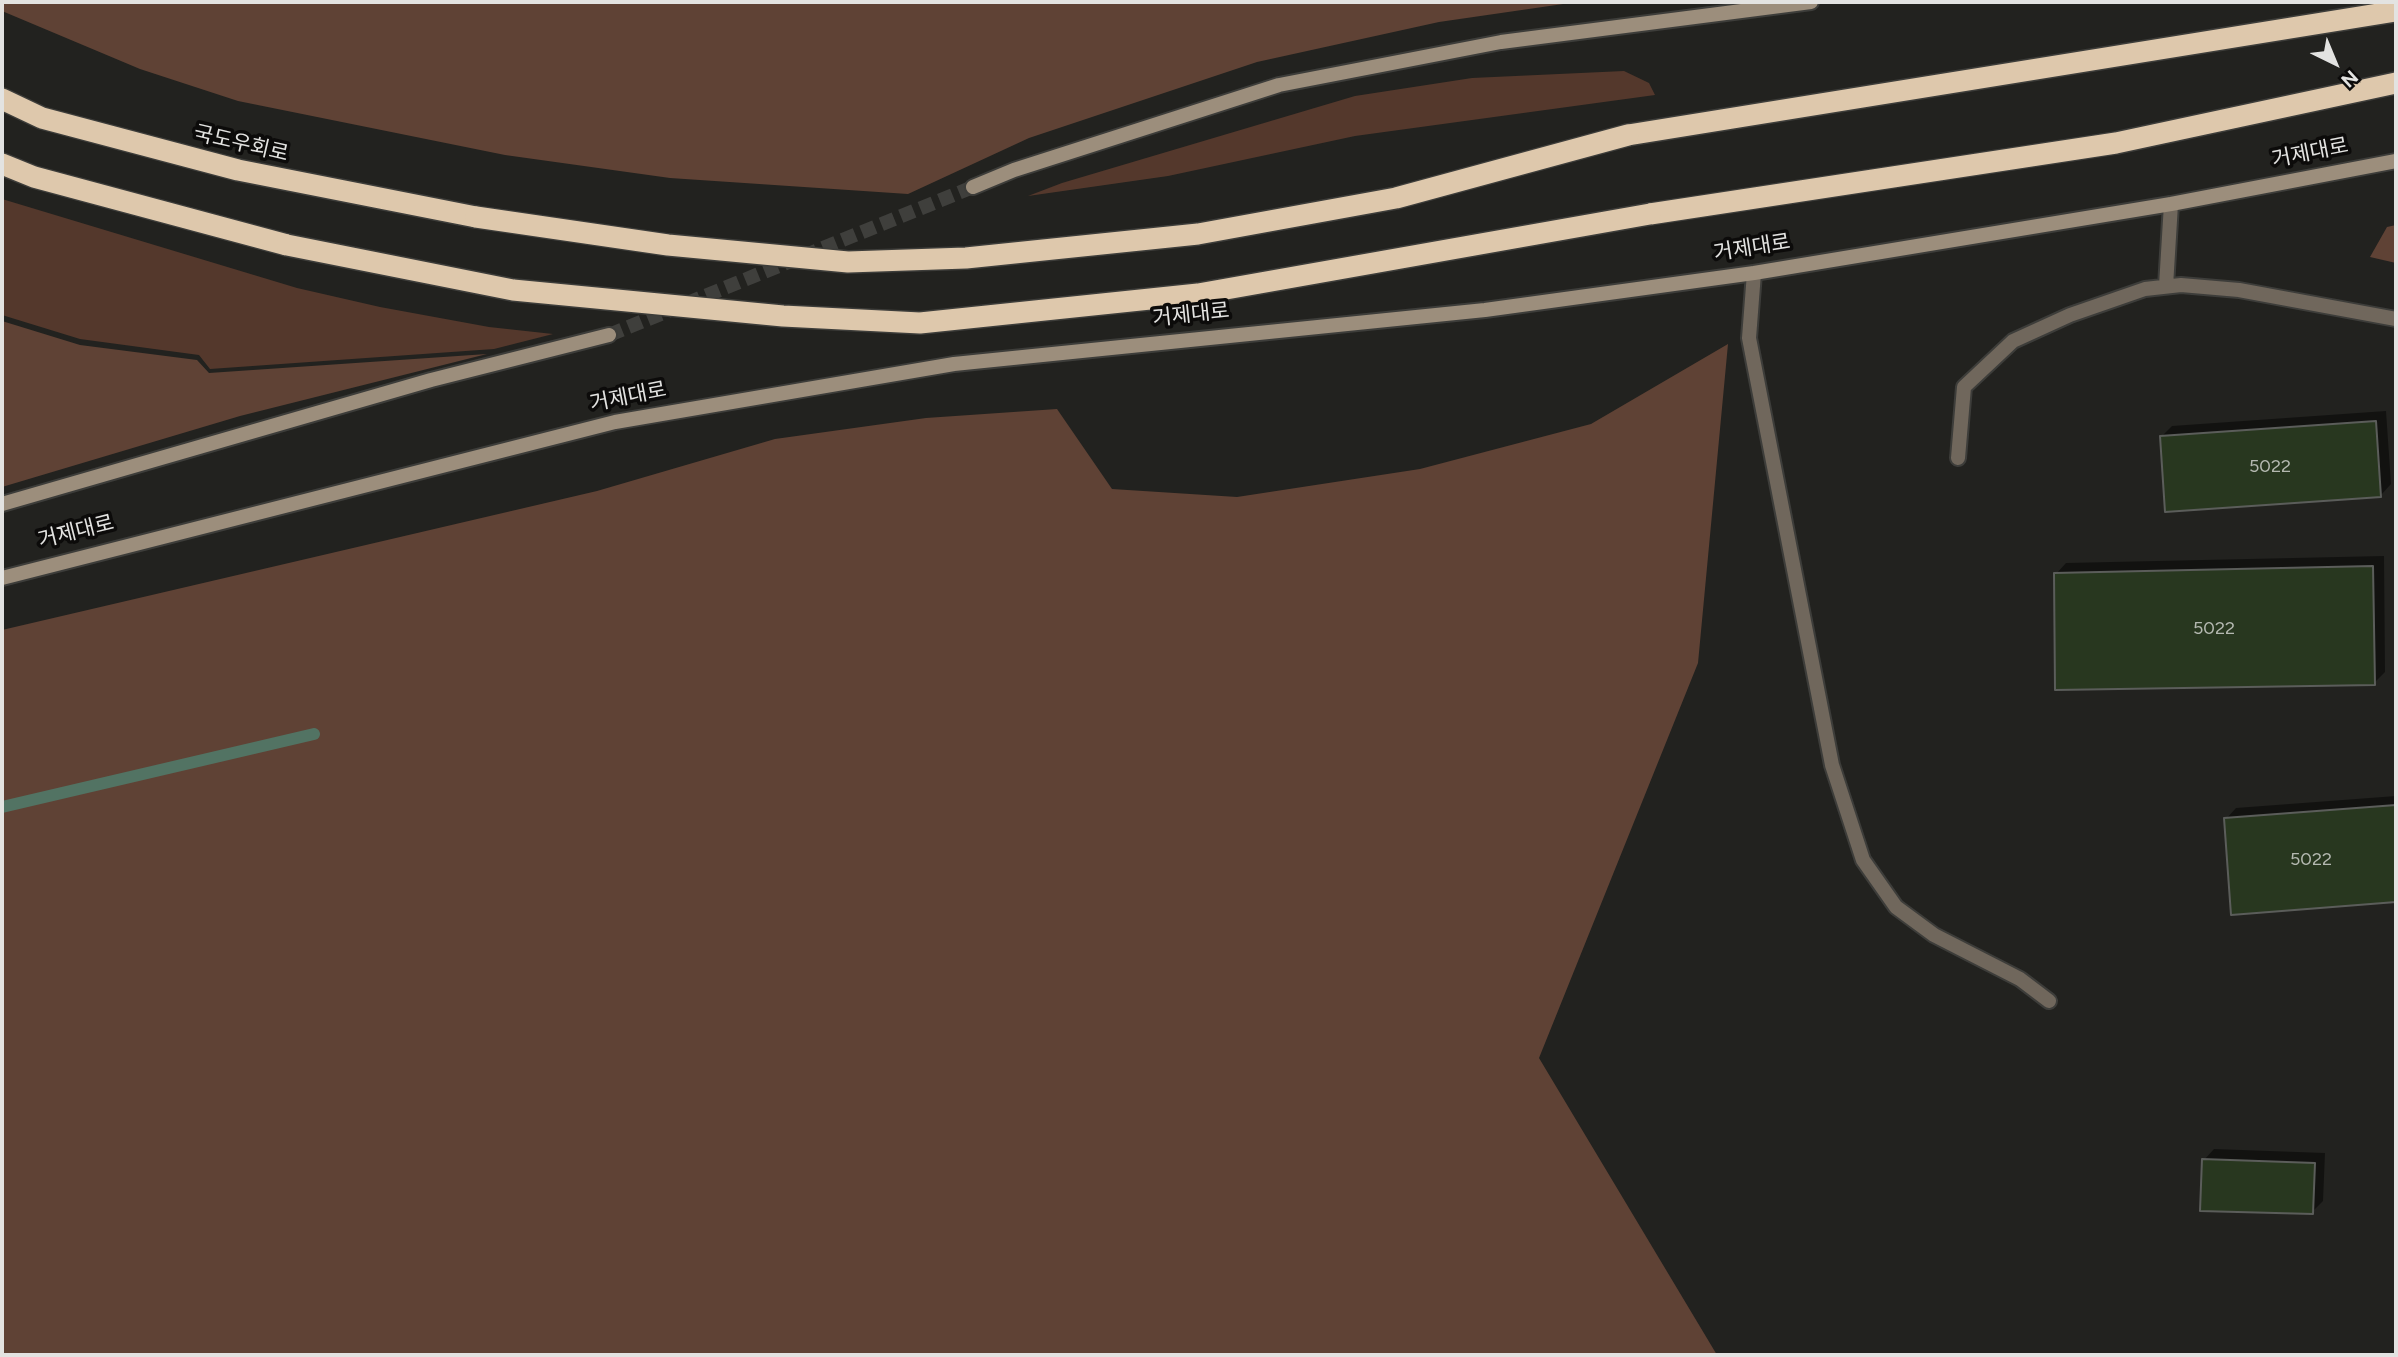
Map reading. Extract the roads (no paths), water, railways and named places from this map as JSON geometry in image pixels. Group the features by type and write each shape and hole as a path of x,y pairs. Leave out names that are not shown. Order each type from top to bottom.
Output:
{"highway":[{"name":"국도우회로","path":"2,99 42,118 238,170 475,217 668,245 848,262 966,258 1198,234 1396,198 1628,135 2396,11"},
{"path":"2,164 34,177 286,245 513,290 783,316 920,323 1198,294 1650,215 2116,143 2396,83"}],"main road":[{"path":"973,187 1014,170 1279,85 1501,43 1811,2"},
{"name":"거제대로","path":"2,578 601,426 656,415 954,364 1485,310 1754,273 2171,204 2396,161"},
{"path":"2,504 432,380 609,335"}],"lane":[{"path":"2166,286 2171,204"},
{"path":"1754,273 1749,338 1832,765 1863,860 1896,907 1934,935 2020,979 2049,1001"},
{"path":"1958,458 1964,387 2013,341 2070,315 2145,289 2181,285 2239,290 2396,319"}],"waterway":[{"path":"2,807 314,734"}],"tunnel":[{"path":"609,335 973,187"}]}
